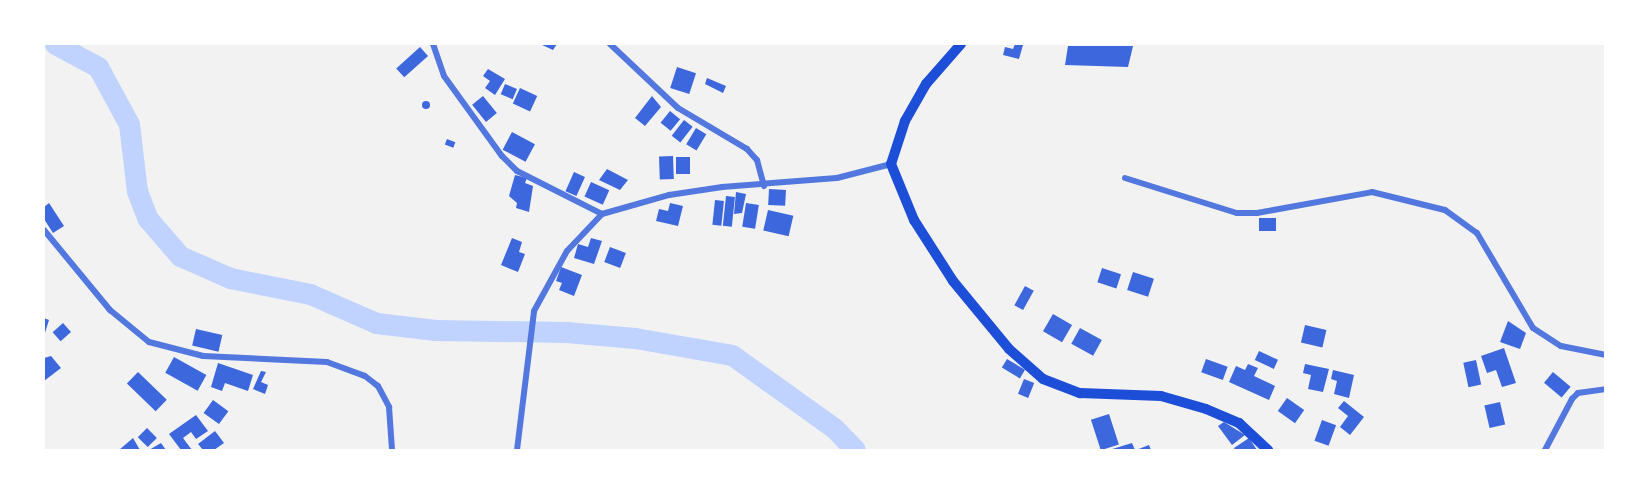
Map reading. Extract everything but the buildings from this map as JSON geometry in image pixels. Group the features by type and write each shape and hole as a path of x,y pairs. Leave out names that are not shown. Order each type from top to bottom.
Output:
{"highway":[{"path":"961,44 926,84 905,121 891,164 914,220 953,281 1009,349 1043,379 1080,393 1161,396 1206,408 1239,423 1268,450"}],"street":[{"path":"433,44 444,76 502,156 516,171 602,214"},
{"path":"610,44 678,108 747,149 757,160 764,186"},
{"path":"517,450 534,311 567,251 602,214 669,195 722,187 764,186 837,178 891,164"},
{"path":"1125,178 1237,213 1257,213 1372,192 1445,210 1477,233 1533,327 1561,346 1605,355"},
{"path":"44,230 110,310 149,342 203,356 327,362 366,376 378,386 389,407 392,450"},
{"path":"1545,450 1572,399 1578,393 1603,391"}],"waterway":[{"path":"55,44 98,67 129,124 137,191 148,219 180,256 230,278 310,294 376,323 436,330 566,332 635,338 732,355 834,428 855,450"}]}
